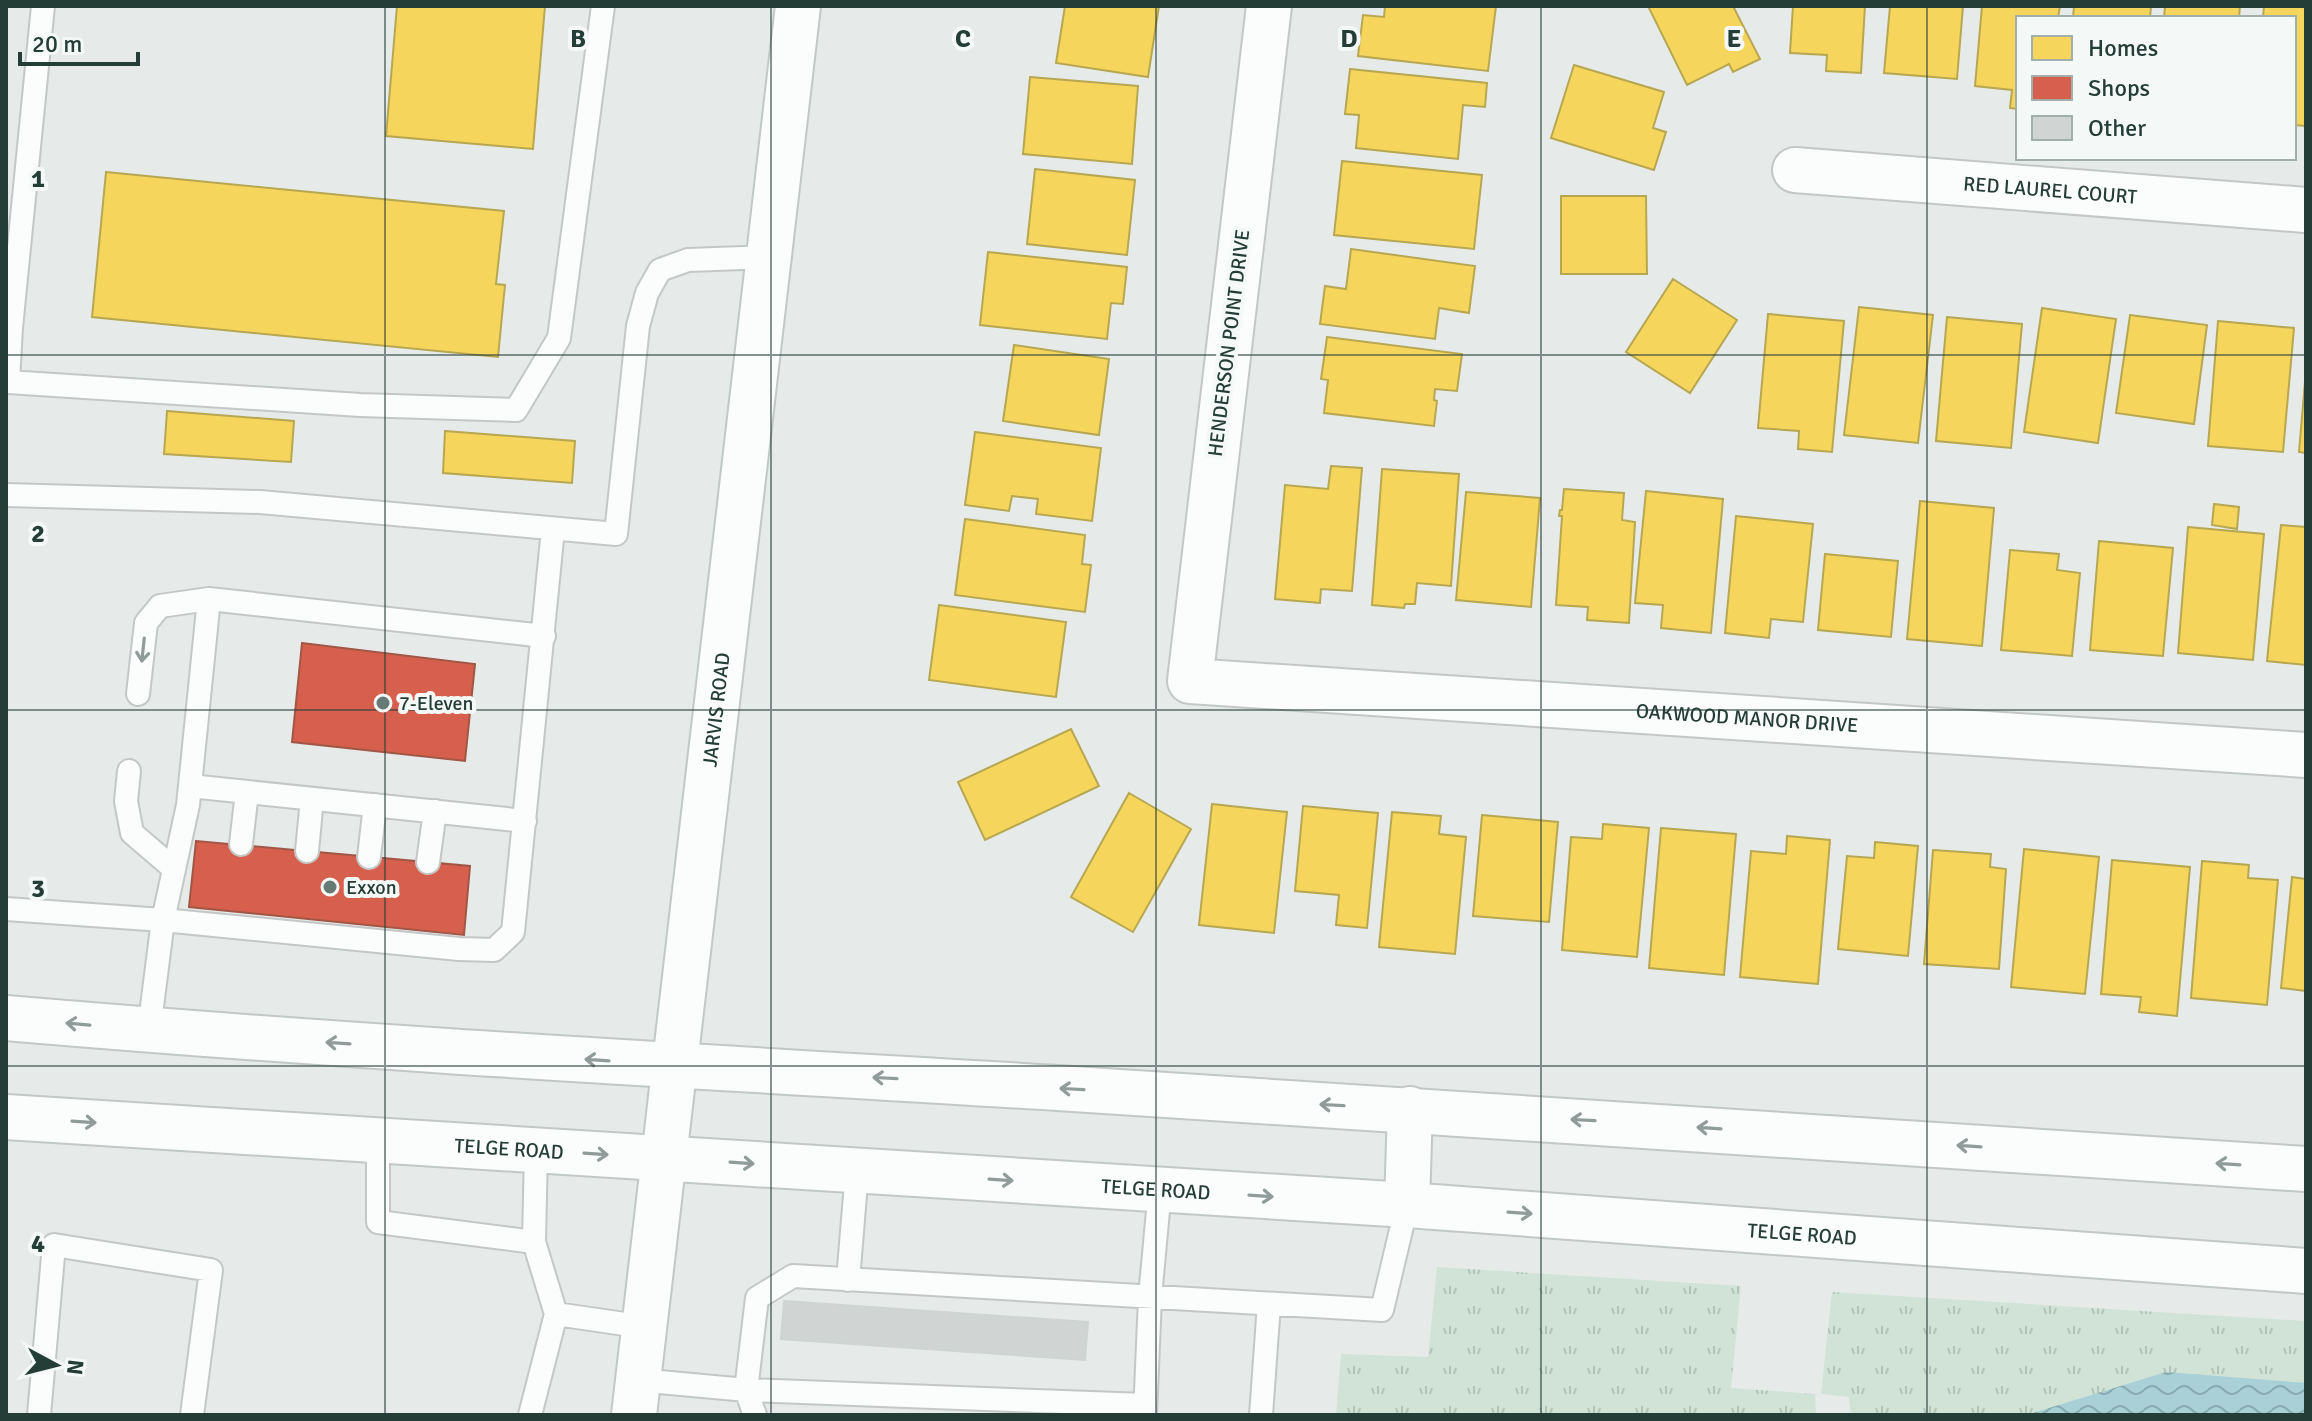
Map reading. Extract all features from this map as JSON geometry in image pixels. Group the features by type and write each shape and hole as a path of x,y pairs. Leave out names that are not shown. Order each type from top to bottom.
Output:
{"main road":[{"name":"JARVIS ROAD","path":"636,1398 798,6"},
{"name":"HENDERSON POINT DRIVE","path":"1190,681 1269,6"},
{"name":"RED LAUREL COURT","path":"1795,170 2306,210"},
{"name":"OAKWOOD MANOR DRIVE","path":"1190,681 2306,755"},
{"path":"6,1018 675,1065 1410,1109 2306,1169"},
{"path":"1407,1205 1410,1109"},
{"name":"TELGE ROAD","path":"6,1117 1407,1205 2306,1271"}],"lane":[{"path":"43,6 7,382 360,405 516,410 559,338 603,6"},
{"path":"6,495 260,502 616,534 638,326 647,293 660,270 688,260 769,257"},
{"path":"6,909 163,920 233,919 421,937 494,950 513,932 553,529"},
{"path":"138,694 146,623 160,606 209,599 544,636"},
{"path":"149,1030 163,920 188,805 209,599"},
{"path":"129,771 126,801 132,833 174,869"},
{"path":"190,786 525,821"},
{"path":"241,844 247,792"},
{"path":"307,851 312,799"},
{"path":"369,857 375,805"},
{"path":"428,862 435,811"},
{"path":"378,1141 378,1222 534,1242"},
{"path":"530,1415 556,1314 534,1242 536,1150"},
{"path":"848,1280 857,1171"},
{"path":"636,1398 746,1390 1145,1410 1150,1297 1160,1189"},
{"path":"755,1415 746,1390 757,1298 793,1276 1382,1310 1407,1205"},
{"path":"39,1415 54,1245 211,1270 192,1415"},
{"path":"1261,1415 1269,1304"},
{"path":"556,1314 645,1327"}],"green space":[{"path":"1437,1267 1741,1286 1731,1388 1815,1394 1816,1415 1336,1415 1341,1354 1428,1357"},
{"path":"1832,1292 2306,1321 2306,1415 1851,1415 1849,1397 1821,1394"}],"water":[{"path":"2166,1372 2306,1383 2306,1415 2026,1415"}],"building: Homes":[{"path":"397,6 545,6 533,149 386,136"},
{"path":"1065,6 1159,6 1148,77 1056,63"},
{"path":"1385,6 1496,6 1488,71 1358,56 1363,15 1384,17"},
{"path":"1648,6 1733,6 1760,59 1733,72 1729,64 1687,85"},
{"path":"1793,6 1865,6 1861,73 1826,71 1827,55 1790,53"},
{"path":"1890,6 1963,6 1957,79 1884,73"},
{"path":"1982,6 2060,6 2058,16 2016,16 2016,109 2010,108 2012,90 1975,86"},
{"path":"2074,6 2151,6 2150,16 2073,16"},
{"path":"2165,6 2240,6 2239,16 2164,16"},
{"path":"2264,6 2306,6 2306,126 2296,125 2296,16 2263,16"},
{"path":"1574,65 1664,92 1653,128 1666,132 1654,170 1551,138"},
{"path":"1350,69 1487,83 1485,107 1463,105 1458,159 1356,148 1359,115 1345,114"},
{"path":"1030,77 1138,86 1132,164 1023,154"},
{"path":"1342,161 1482,175 1474,249 1334,235"},
{"path":"1035,169 1135,180 1127,255 1027,244"},
{"path":"106,172 504,211 496,284 505,285 498,357 92,317"},
{"path":"1561,196 1646,196 1647,274 1561,274"},
{"path":"1351,249 1475,266 1469,313 1439,308 1435,339 1320,324 1325,286 1346,289"},
{"path":"988,252 1127,267 1123,304 1111,303 1107,339 980,325"},
{"path":"1673,279 1737,320 1690,393 1626,352"},
{"path":"1859,307 1933,315 1918,443 1844,435"},
{"path":"2042,308 2116,319 2098,443 2024,432"},
{"path":"1768,314 1844,321 1832,452 1798,449 1799,431 1758,428"},
{"path":"2130,315 2207,325 2194,424 2116,413"},
{"path":"1947,317 2022,324 2011,448 1936,441"},
{"path":"2218,321 2294,328 2283,452 2208,446"},
{"path":"1327,337 1462,354 1457,391 1435,389 1434,426 1324,413 1328,380 1321,379"},
{"path":"1014,345 1109,359 1099,435 1003,421"},
{"path":"2306,370 2306,453 2299,452"},
{"path":"167,411 294,421 291,462 164,454"},
{"path":"445,431 575,441 572,483 443,473"},
{"path":"975,432 1101,448 1092,521 1036,514 1038,499 1012,496 1009,511 965,505"},
{"path":"1331,466 1362,468 1352,591 1321,589 1320,603 1275,599 1285,485 1328,489"},
{"path":"1382,469 1459,474 1451,586 1417,583 1415,604 1405,604 1404,608 1372,605"},
{"path":"1564,489 1624,493 1622,520 1635,522 1629,623 1587,620 1588,607 1556,605 1562,516 1559,516"},
{"path":"1646,491 1723,499 1711,633 1661,628 1663,605 1635,603"},
{"path":"1466,492 1540,498 1531,607 1456,600"},
{"path":"1920,501 1994,508 1982,646 1907,639"},
{"path":"2214,504 2239,507 2237,529 2212,525"},
{"path":"1736,516 1813,524 1803,622 1771,619 1769,638 1725,633"},
{"path":"965,519 1085,535 1082,564 1091,565 1085,612 955,595"},
{"path":"2281,525 2306,527 2306,665 2267,661"},
{"path":"2188,527 2264,534 2253,660 2178,653"},
{"path":"2099,541 2173,548 2163,656 2090,650"},
{"path":"2010,550 2059,554 2057,570 2080,573 2072,656 2001,650"},
{"path":"1825,554 1898,561 1891,637 1818,630"},
{"path":"939,605 1066,622 1056,697 929,680"},
{"path":"1071,729 1099,786 985,840 958,782"},
{"path":"1129,793 1191,829 1133,932 1071,897"},
{"path":"1212,804 1287,812 1274,933 1199,925"},
{"path":"1303,806 1378,813 1367,928 1336,925 1339,895 1295,891"},
{"path":"1392,812 1441,816 1439,834 1466,837 1455,954 1379,947"},
{"path":"1482,815 1558,822 1549,922 1473,916"},
{"path":"1603,824 1649,828 1637,957 1562,950 1571,837 1602,839"},
{"path":"1661,828 1736,834 1724,975 1649,968"},
{"path":"1787,836 1830,840 1818,984 1740,977 1751,851 1786,854"},
{"path":"1875,842 1918,846 1908,956 1838,949 1847,856 1874,858"},
{"path":"2024,849 2099,857 2085,994 2011,987"},
{"path":"1933,850 1991,854 1990,867 2006,869 1999,969 1924,964"},
{"path":"2112,860 2190,867 2177,1016 2139,1012 2141,997 2101,994"},
{"path":"2202,861 2249,865 2248,878 2278,880 2267,1005 2191,998"},
{"path":"2292,877 2306,879 2306,991 2281,988"}],"building: Shops":[{"name":"7-Eleven","path":"302,643 475,664 465,761 292,742"},
{"name":"Exxon","path":"196,841 470,866 464,935 189,907"}],"building: Other":[{"path":"784,1301 1088,1322 1085,1360 781,1339"}],"place":[{"name":"7-Eleven","path":"383,703"},
{"name":"Exxon","path":"330,887"}]}
